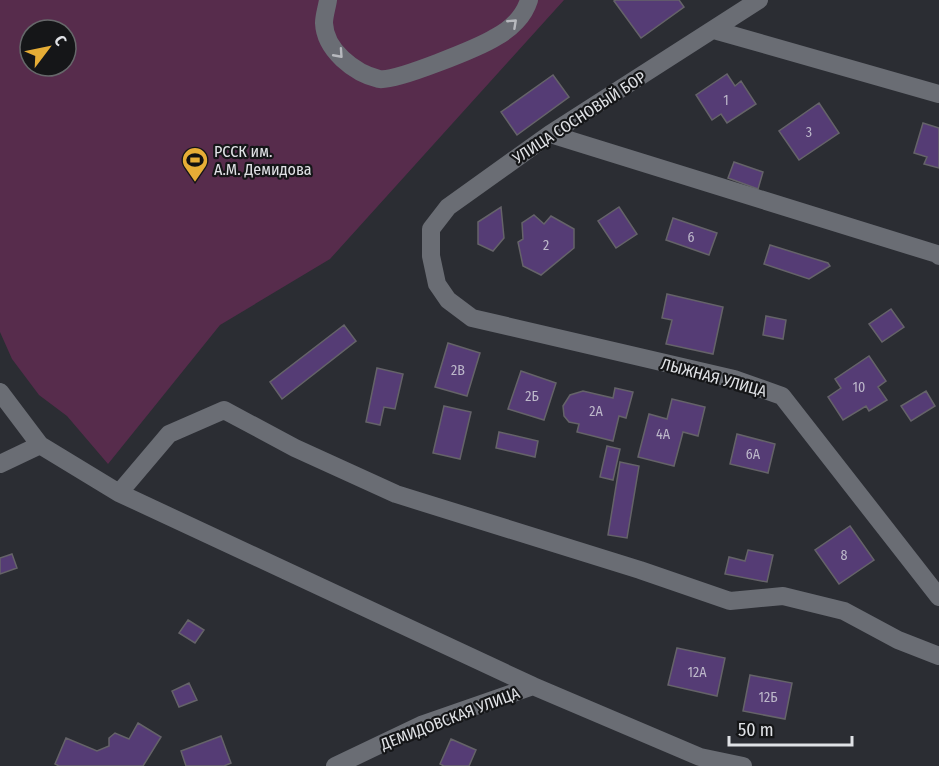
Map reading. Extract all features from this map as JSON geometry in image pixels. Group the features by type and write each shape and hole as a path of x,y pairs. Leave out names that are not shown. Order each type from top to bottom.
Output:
{"street":[{"path":"328,0 324,23 329,42 340,57 349,64 381,79 406,75 496,37 518,21 529,0"},
{"name":"УЛИЦА СОСНОВЫЙ БОР","path":"431,256 431,229 448,207 550,134 759,0"},
{"path":"714,30 939,94"},
{"path":"550,134 926,250 939,256"},
{"name":"ЛЫЖНАЯ УЛИЦА","path":"431,256 437,284 448,300 472,318 734,379 782,396 939,598"},
{"path":"0,392 40,446 119,493 532,686 700,757 743,766"},
{"path":"119,493 169,434 224,410 295,448 396,494 640,570 730,601 783,596 844,611 898,640 939,656"},
{"path":"0,464 40,446"},
{"name":"ДЕМИДОВСКАЯ УЛИЦА","path":"335,766 421,725 532,686"}],"shaded area":[{"name":"РССК им. А.М. Демидова","path":"0,0 564,0 330,259 220,325 108,464 67,416 39,395 12,359 0,332"}],"building":[{"path":"679,0 684,7 641,38 614,1"},
{"path":"727,74 735,86 741,81 756,104 727,123 721,114 712,120 696,95"},
{"path":"553,75 569,97 517,135 501,112"},
{"path":"819,103 839,133 799,160 779,131"},
{"path":"923,123 939,128 939,168 924,164 927,157 914,153"},
{"path":"734,162 763,172 758,189 728,178"},
{"path":"501,207 504,238 493,251 478,244 478,222"},
{"path":"619,207 637,234 616,248 598,221"},
{"path":"534,215 544,224 551,216 574,229 574,248 541,275 523,266 518,242 523,239 522,223"},
{"path":"673,218 717,233 709,255 666,240"},
{"path":"770,245 828,263 830,266 809,279 764,264"},
{"path":"667,294 723,307 713,354 666,344 672,320 662,318"},
{"path":"891,309 904,327 882,342 869,324"},
{"path":"766,316 786,320 783,339 763,335"},
{"path":"344,325 356,341 282,399 270,382"},
{"path":"448,343 480,353 467,396 435,387"},
{"path":"869,356 886,381 878,387 887,400 869,411 866,406 843,420 828,397 841,388 835,379"},
{"path":"377,368 403,374 395,409 384,407 380,425 366,422"},
{"path":"521,371 556,383 544,420 508,409"},
{"path":"615,388 633,392 626,418 619,416 613,441 577,432 579,424 569,422 564,416 563,406 570,395 583,391 613,398"},
{"path":"926,391 935,406 911,421 901,406"},
{"path":"672,399 705,407 698,436 683,432 674,466 638,457 649,414 667,419"},
{"path":"444,406 471,412 460,459 433,453"},
{"path":"499,432 538,441 535,457 496,448"},
{"path":"737,434 775,444 768,473 730,464"},
{"path":"607,446 620,449 613,480 600,477"},
{"path":"620,462 639,466 627,538 608,535"},
{"path":"850,526 874,560 839,584 815,550"},
{"path":"748,550 773,555 767,582 725,574 729,557 745,561"},
{"path":"12,554 17,568 0,574 0,558"},
{"path":"188,620 204,630 195,643 179,633"},
{"path":"677,648 725,658 717,696 668,685"},
{"path":"750,675 792,683 785,719 743,711"},
{"path":"189,683 197,700 179,707 172,691"},
{"path":"138,723 161,737 143,766 59,766 55,764 66,738 97,751 109,746 109,738 115,733 129,739"},
{"path":"221,736 231,763 224,766 186,766 181,751"},
{"path":"451,739 476,750 469,766 440,764"}],"place":[{"name":"РССК им. А.М. Демидова","path":"195,183"}]}
